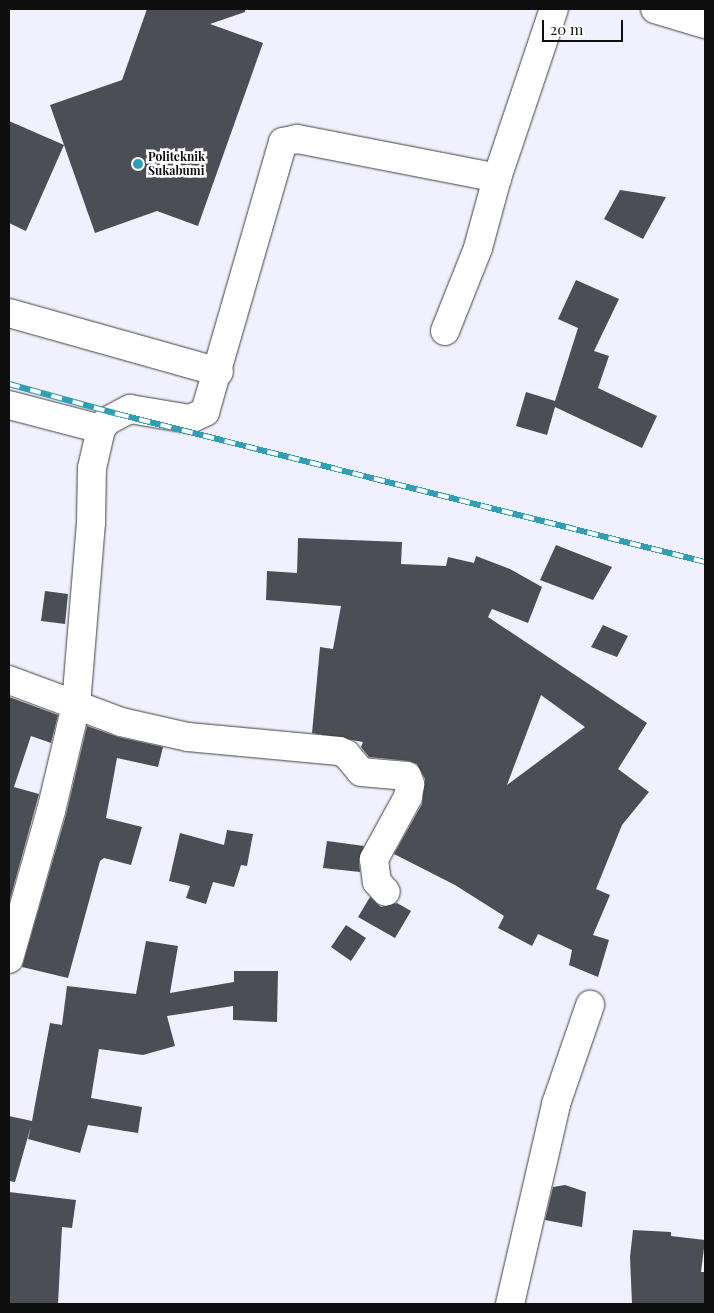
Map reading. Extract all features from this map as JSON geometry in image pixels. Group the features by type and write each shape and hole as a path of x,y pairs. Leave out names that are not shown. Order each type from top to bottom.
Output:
{"street":[{"path":"445,331 478,248 496,178 554,9"},
{"path":"655,9 705,24"},
{"path":"9,959 51,811 76,705 91,523 92,468 102,429 107,421 130,409 178,419 199,417 210,405 283,142 297,139 496,178"},
{"path":"9,313 219,372"},
{"path":"9,405 102,429"},
{"path":"9,680 121,722 188,737 339,751 346,754 361,772 407,776 410,784 408,797 374,859 377,882 386,892"},
{"path":"510,1304 556,1104 590,1006"}],"building":[{"path":"147,9 245,9 245,12 210,24 263,43 198,226 157,211 95,233 50,105 122,80"},
{"path":"9,121 64,145 26,231 9,223"},
{"path":"620,190 666,197 643,239 604,219"},
{"path":"576,280 619,299 594,351 609,356 598,388 657,416 642,448 555,407 547,435 516,426 526,392 555,401 578,328 558,319"},
{"path":"298,538 402,542 401,564 446,566 448,557 474,563 476,556 510,569 542,587 528,623 492,609 488,617 647,723 618,769 649,792 622,825 596,889 610,895 593,935 609,940 598,977 569,965 572,950 538,934 532,946 498,928 504,916 455,885 394,854 422,804 425,779 417,764 409,761 369,757 361,747 363,742 312,733 320,647 333,649 341,606 266,600 267,571 297,573","holes":["541,695 585,727 507,785"]},
{"path":"556,545 612,567 593,600 540,580"},
{"path":"45,591 68,594 65,624 41,621"},
{"path":"603,625 628,636 617,657 591,647"},
{"path":"9,697 58,715 51,743 31,736 14,787 39,794 9,903"},
{"path":"87,726 118,737 163,747 158,767 117,758 106,818 142,827 131,865 104,858 100,861 68,978 22,967 66,815"},
{"path":"227,830 253,834 247,866 241,865 234,887 213,882 206,904 186,898 190,886 169,881 180,833 224,845"},
{"path":"327,841 364,846 359,860 360,872 323,868"},
{"path":"370,897 381,907 397,903 411,911 395,938 358,917"},
{"path":"346,925 366,938 351,961 331,947"},
{"path":"146,941 178,946 170,993 234,982 234,971 278,971 277,1022 233,1020 233,1006 167,1016 175,1046 143,1055 99,1049 91,1098 142,1107 138,1133 88,1125 80,1153 28,1139 31,1126 15,1182 9,1181 9,1116 32,1121 50,1023 62,1025 67,986 136,994"},
{"path":"565,1185 586,1192 582,1227 545,1220 553,1187"},
{"path":"9,1192 76,1200 72,1228 62,1227 58,1304 9,1304"},
{"path":"633,1230 671,1232 671,1236 705,1240 701,1272 705,1272 705,1304 632,1304 630,1257"}],"railway":[{"path":"9,384 118,414 705,562"}],"place":[{"name":"Politeknik Sukabumi","path":"138,164"}]}
